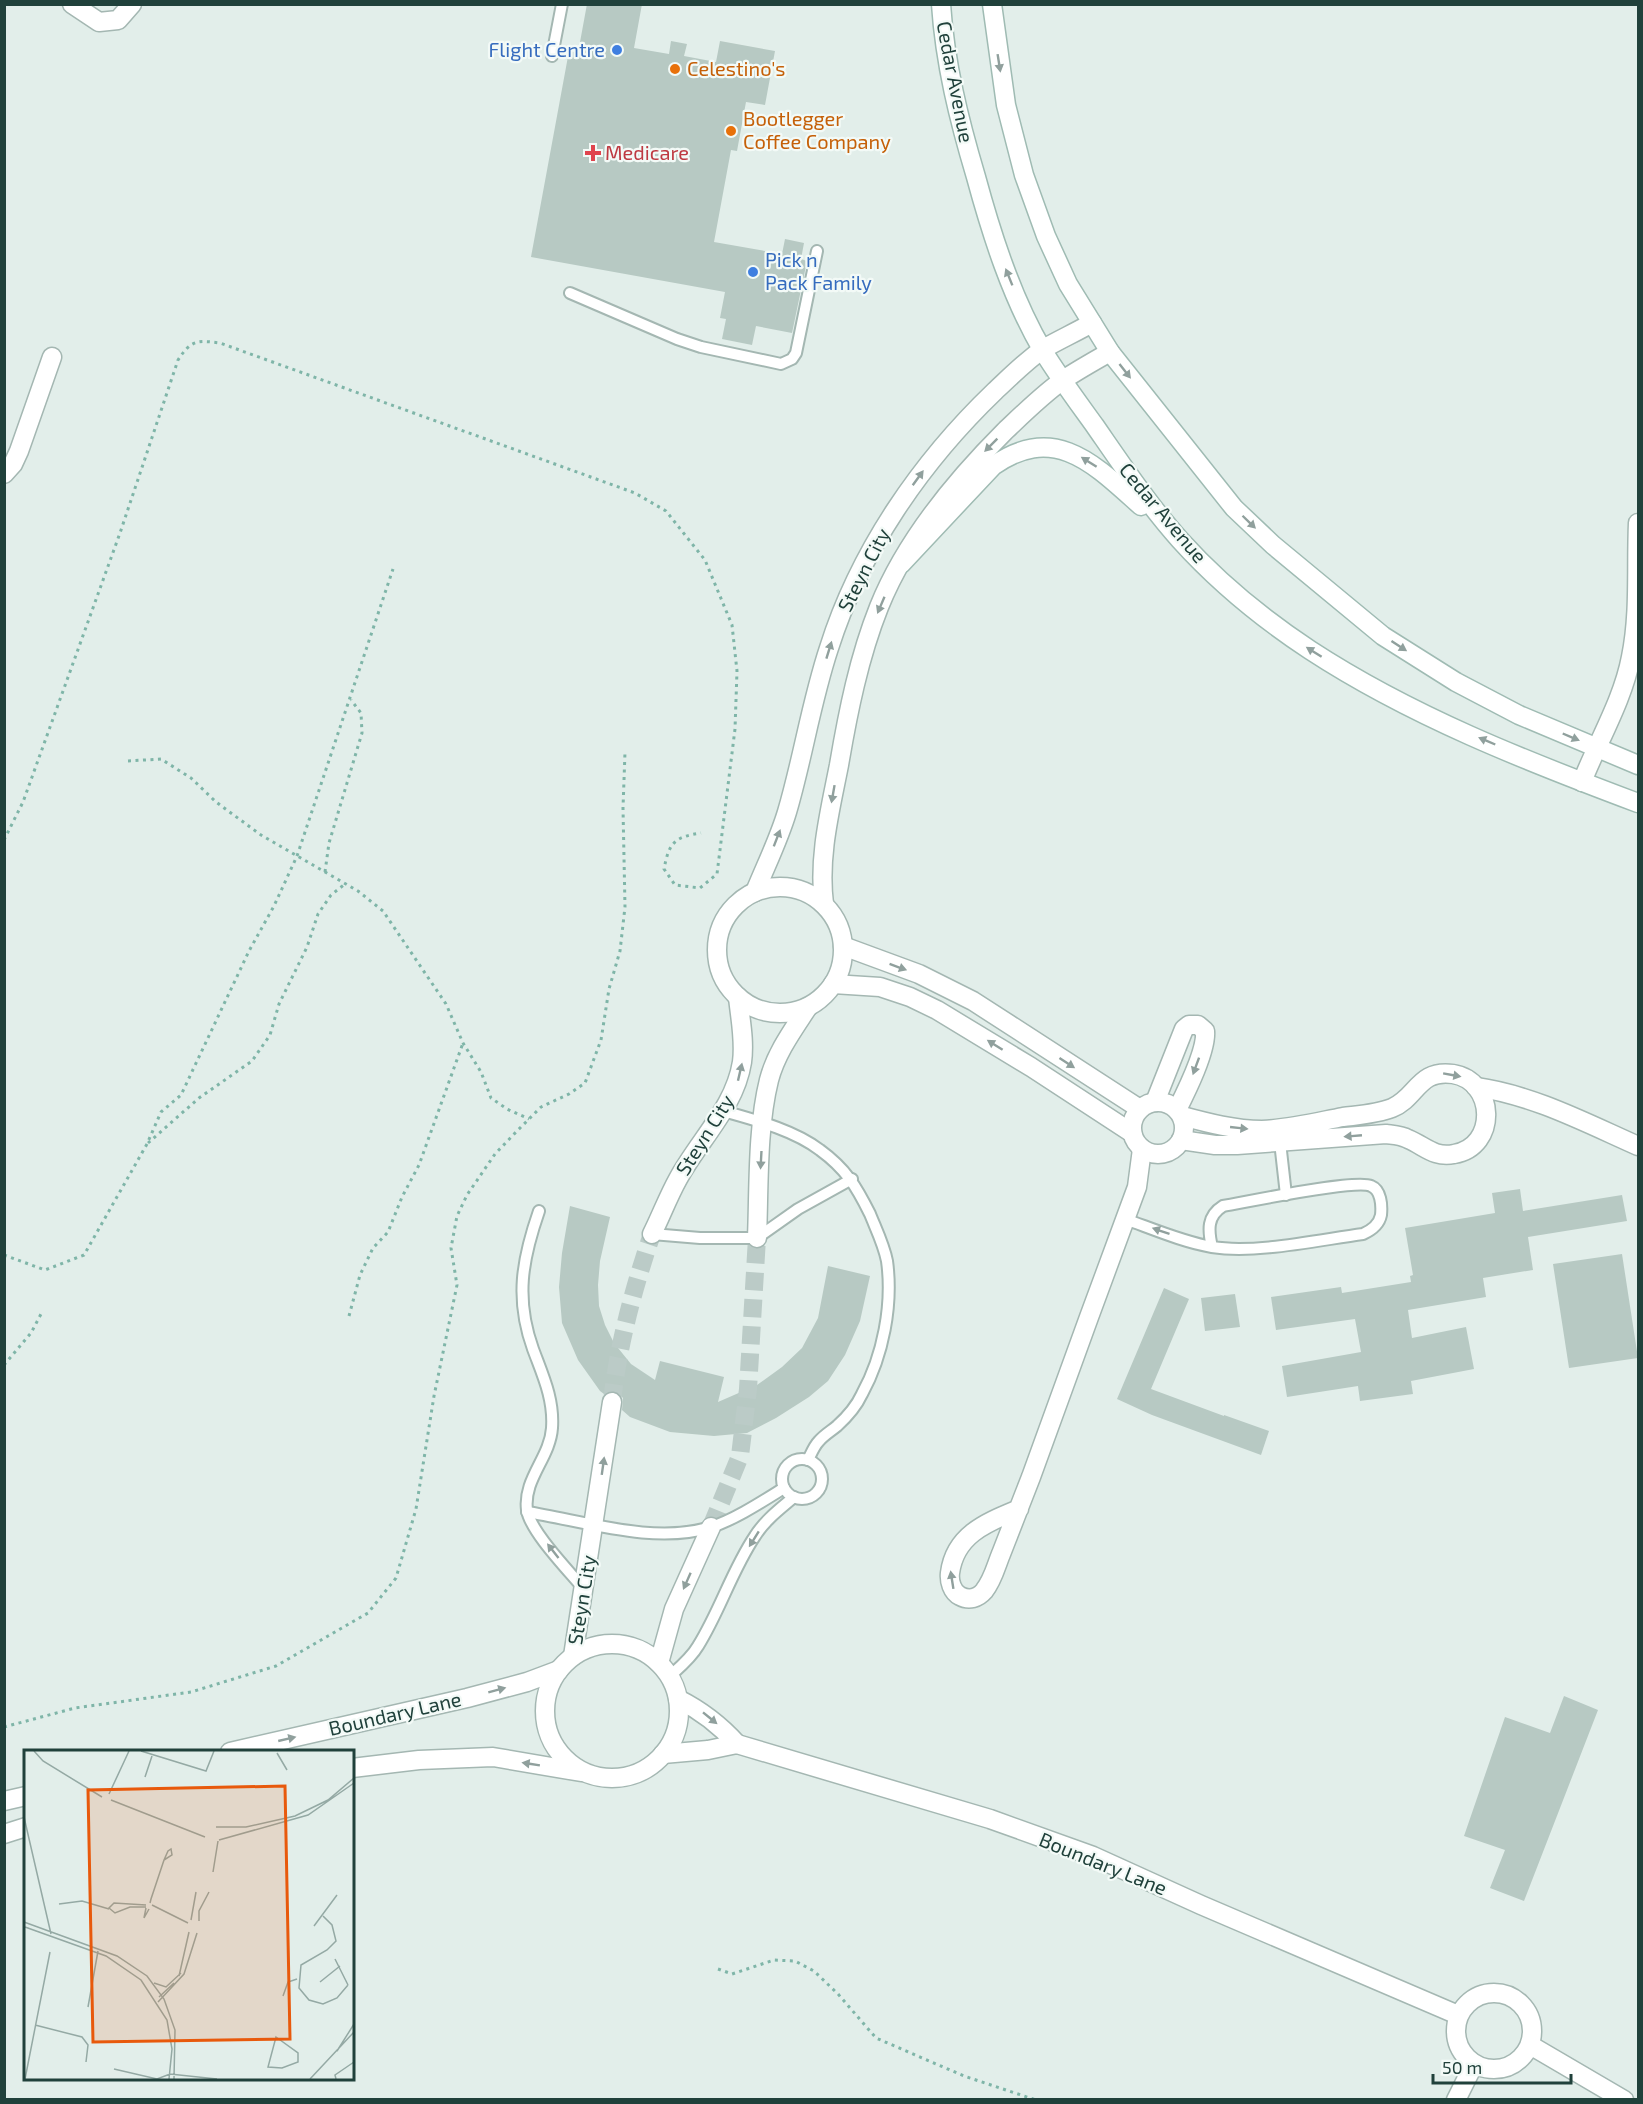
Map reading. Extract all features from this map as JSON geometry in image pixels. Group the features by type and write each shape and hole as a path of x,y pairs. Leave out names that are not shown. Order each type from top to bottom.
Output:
{"street":[{"path":"72,4 99,22 118,20 131,8 132,4"},
{"name":"Cedar Avenue","path":"941,4 943,35 952,88 986,214 1009,276 1042,350 1141,493 1181,541 1265,618 1368,686 1425,715 1582,782 1638,803"},
{"path":"992,4 1006,105 1024,175 1046,236 1068,284 1110,352 1234,508 1273,545 1383,636 1456,682 1519,715 1638,765"},
{"name":"Steyn City","path":"754,892 787,811 828,651 843,607 869,552 939,450 980,406 1042,350 1092,323"},
{"name":"Steyn City","path":"824,904 822,870 824,845 844,733 868,640 879,607 900,564 942,502 972,464 1032,404 1062,381 1110,352"},
{"path":"4,474 13,464 19,451 52,357"},
{"path":"900,564 993,466 1008,455 1023,449 1040,447 1065,450 1096,466 1181,541"},
{"path":"1582,782 1619,697 1631,658 1638,583 1638,523"},
{"path":"772,887 791,888 809,894 824,904 841,931 843,946 841,966 833,984 822,997 808,1006 779,1013 764,1011 750,1006 738,997 724,981 717,961 717,940 724,920 737,903 754,892 772,887"},
{"path":"843,946 919,974 973,1001 1147,1105 1163,1102 1179,1113 1232,1128 1262,1130 1395,1108 1420,1082 1443,1073 1455,1074 1467,1079 1476,1087 1486,1105 1487,1118 1484,1130 1469,1149 1458,1154 1433,1153 1399,1135 1386,1134 1215,1145 1181,1140"},
{"path":"833,984 880,987 910,997 937,1010 1059,1085 1144,1145 1172,1150 1181,1140 1184,1132 1179,1113 1205,1041 1205,1031 1198,1025 1189,1025 1184,1029 1147,1105 1132,1125 1144,1145 1137,1187 1019,1509 987,1587 977,1597 968,1599 960,1597 955,1593 949,1579 952,1563 965,1538 980,1526 1019,1509"},
{"name":"Steyn City","path":"652,1234 678,1179 723,1111 737,1083 743,1042 738,997"},
{"name":"Steyn City","path":"757,1238 763,1122 769,1080 779,1053 808,1006"},
{"path":"1476,1087 1510,1093 1638,1146"},
{"path":"1486,1105 1502,1104 1529,1110 1638,1157"},
{"name":"Steyn City","path":"573,1656 612,1402"},
{"path":"664,1669 674,1609 711,1527"},
{"path":"354,1768 419,1760 493,1757 609,1778 629,1776 648,1767 663,1754 672,1742 680,1714 678,1699 664,1669 640,1650 617,1644 594,1646 573,1656 559,1670 549,1689 545,1709 548,1729 557,1748 571,1763 589,1773"},
{"name":"Boundary Lane","path":"239,1750 467,1698 527,1682 559,1670"},
{"name":"Boundary Lane","path":"678,1699 703,1711 737,1744"},
{"name":"Boundary Lane","path":"663,1754 708,1750 737,1744 990,1819 1093,1856 1458,2015"},
{"path":"4,1801 24,1796"},
{"path":"4,1834 24,1828"},
{"path":"1497,1992 1508,1995 1518,2001 1529,2016 1532,2033 1530,2045 1523,2056 1513,2064 1500,2069 1487,2069 1474,2064 1463,2055 1457,2043 1455,2029 1458,2015 1464,2005 1485,1993 1497,1992"},
{"path":"1530,2045 1624,2100"},
{"path":"1456,2100 1474,2064"}],"lane":[{"path":"552,56 562,4"},
{"path":"570,293 677,339 701,347 781,364 792,359 796,353 817,251"},
{"path":"723,1111 763,1122 806,1141 821,1151 852,1179 877,1230 886,1260 889,1294 877,1358 862,1395 848,1416 817,1443 808,1460"},
{"path":"1280,1142 1286,1195"},
{"path":"652,1234 711,1239 757,1238 798,1209 852,1179"},
{"path":"1125,1219 1197,1244 1212,1247 1232,1249 1254,1248 1372,1231 1381,1216 1381,1199 1370,1185 1348,1185 1223,1206 1215,1210 1211,1217 1208,1232 1212,1247"},
{"path":"539,1211 526,1247 522,1300 532,1348 550,1393 553,1413 550,1445 529,1487 527,1512 541,1536 583,1588"},
{"path":"808,1460 818,1468 822,1479 821,1485 813,1495 807,1498 794,1497 784,1488 782,1482 785,1469 795,1461 808,1460"},
{"path":"527,1512 641,1533 673,1534 711,1527 756,1505 784,1488"},
{"path":"664,1669 689,1659 698,1647 726,1588 754,1537 766,1521 794,1497"}],"path":[{"path":"4,840 23,802 117,543 177,360 187,347 200,340 220,343 635,493 666,511 705,560 732,625 737,671 735,729 717,874 700,888 675,885 664,869 668,849 684,836 701,833"},
{"path":"4,1255 45,1270 84,1255 147,1144 161,1112 181,1095 297,856 393,569"},
{"path":"325,872 329,843 362,733 362,713 350,699"},
{"path":"4,1727 75,1708 191,1692 276,1666 368,1613 396,1578 416,1509 434,1396 457,1285 451,1248 457,1216 467,1195 495,1154 541,1107 569,1094 585,1083 601,1040 609,989 620,951 625,907 625,752"},
{"path":"128,761 161,759 191,778 216,802 261,835 358,891 383,911 447,1004 481,1072 491,1098 507,1109 529,1119"},
{"path":"147,1144 199,1098 252,1061 270,1035 279,1004 307,946 318,914 331,895 345,884"},
{"path":"349,1316 360,1275 373,1248 388,1232 402,1197 419,1165 464,1042"},
{"path":"4,1365 31,1333 41,1314"},
{"path":"718,1970 732,1974 774,1960 795,1961 814,1971 876,2038 964,2076 1036,2100"}],"building":[{"path":"587,4 642,4 634,48 669,54 671,41 687,44 684,56 716,62 720,41 775,51 765,105 746,102 737,151 731,150 714,242 782,254 785,239 804,243 801,259 807,261 792,333 756,326 752,345 722,339 726,319 720,318 725,292 531,257 569,51 578,53"},
{"path":"1520,1189 1523,1211 1622,1195 1627,1221 1528,1237 1533,1270 1483,1278 1486,1297 1408,1310 1412,1338 1466,1327 1474,1369 1411,1381 1413,1394 1360,1401 1358,1386 1287,1397 1282,1366 1361,1352 1355,1319 1276,1330 1271,1297 1341,1287 1342,1293 1411,1282 1410,1276 1413,1275 1405,1228 1495,1213 1492,1193"},
{"path":"570,1206 610,1217 600,1261 599,1306 614,1343 631,1364 655,1380 660,1361 724,1377 718,1402 757,1385 782,1367 802,1348 818,1318 828,1266 870,1276 860,1321 845,1355 828,1381 809,1397 747,1433 714,1436 670,1432 630,1417 622,1410 623,1398 619,1394 613,1391 604,1394 600,1391 578,1360 562,1323 559,1287"},
{"path":"1622,1254 1638,1358 1569,1368 1553,1264"},
{"path":"1164,1288 1189,1299 1151,1389 1269,1431 1261,1455 1152,1415 1117,1399"},
{"path":"1235,1294 1240,1327 1205,1331 1201,1298"},
{"path":"1564,1696 1598,1710 1524,1901 1490,1888 1505,1850 1464,1836 1505,1717 1550,1733"}],"tunnel":[{"path":"612,1402 618,1359 628,1316 652,1234"},
{"path":"711,1527 740,1456 748,1389 757,1238"}],"place":[{"name":"Flight Centre","path":"617,50"},
{"name":"Celestino's","path":"675,69"},
{"name":"Bootlegger Coffee Company","path":"731,131"},
{"name":"Medicare","path":"593,153"},
{"name":"Pick n Pack Family","path":"753,272"}]}
